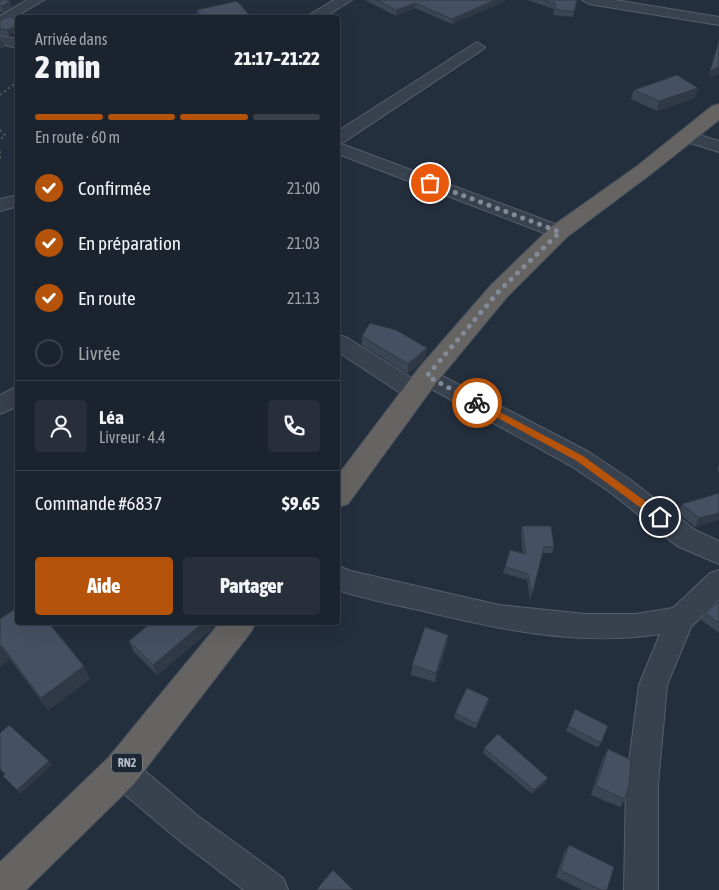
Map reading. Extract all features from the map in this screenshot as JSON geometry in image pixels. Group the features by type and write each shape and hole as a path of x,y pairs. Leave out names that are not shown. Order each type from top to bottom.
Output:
{"highway":[{"path":"340,493 422,384 499,291 560,232 719,110"},
{"name":"RN2","path":"0,889 121,771 238,625"}],"street":[{"path":"0,22 37,0"},
{"path":"317,15 345,0"},
{"path":"590,0 719,21"},
{"path":"0,40 15,43"},
{"path":"340,137 477,47"},
{"path":"687,136 719,147"},
{"path":"340,149 560,232"},
{"path":"0,205 15,201"},
{"path":"340,343 580,459 619,485 686,538 719,553"},
{"path":"0,406 15,396"},
{"path":"340,578 345,581 499,617 586,626 636,626 680,619"},
{"path":"641,890 642,785 653,685 680,619 719,580"},
{"path":"121,771 187,827 272,890"}],"path":[{"path":"0,95 15,83"},
{"path":"0,130 5,135 0,140"},
{"path":"0,152 0,161"}],"building":[{"path":"0,0 7,0 10,1 0,6"},
{"path":"376,0 495,0 452,19 415,3 396,10"},
{"path":"544,0 577,0 574,12 554,9 556,4"},
{"path":"237,1 249,15 201,15 197,10"},
{"path":"10,16 15,19 15,27 8,30 0,29 0,21"},
{"path":"719,40 719,67 710,71"},
{"path":"677,75 698,88 659,101 634,90"},
{"path":"370,323 396,330 427,348 408,364 362,336"},
{"path":"719,493 719,513 699,518 682,504"},
{"path":"522,526 551,526 554,547 544,547 532,595 528,574 505,567 510,550 526,554"},
{"path":"719,601 719,623 705,613"},
{"path":"15,609 15,625 50,625 84,666 41,698 2,646 0,648 0,619"},
{"path":"148,625 200,625 153,665 129,641"},
{"path":"425,627 448,635 436,673 412,665"},
{"path":"467,688 489,698 477,724 455,713"},
{"path":"575,709 608,726 601,743 568,726"},
{"path":"9,725 49,761 17,790 3,776 5,774 0,769 0,733"},
{"path":"498,734 548,778 534,790 484,748"},
{"path":"608,749 631,760 629,785 625,799 596,786"},
{"path":"569,845 614,867 607,890 601,890 560,870"},
{"path":"333,870 353,890 317,889"}],"way so far":[{"path":"430,183 560,232 499,291 427,376 477,403"}],"route":[{"path":"477,403 580,459 619,485 660,517"}]}
